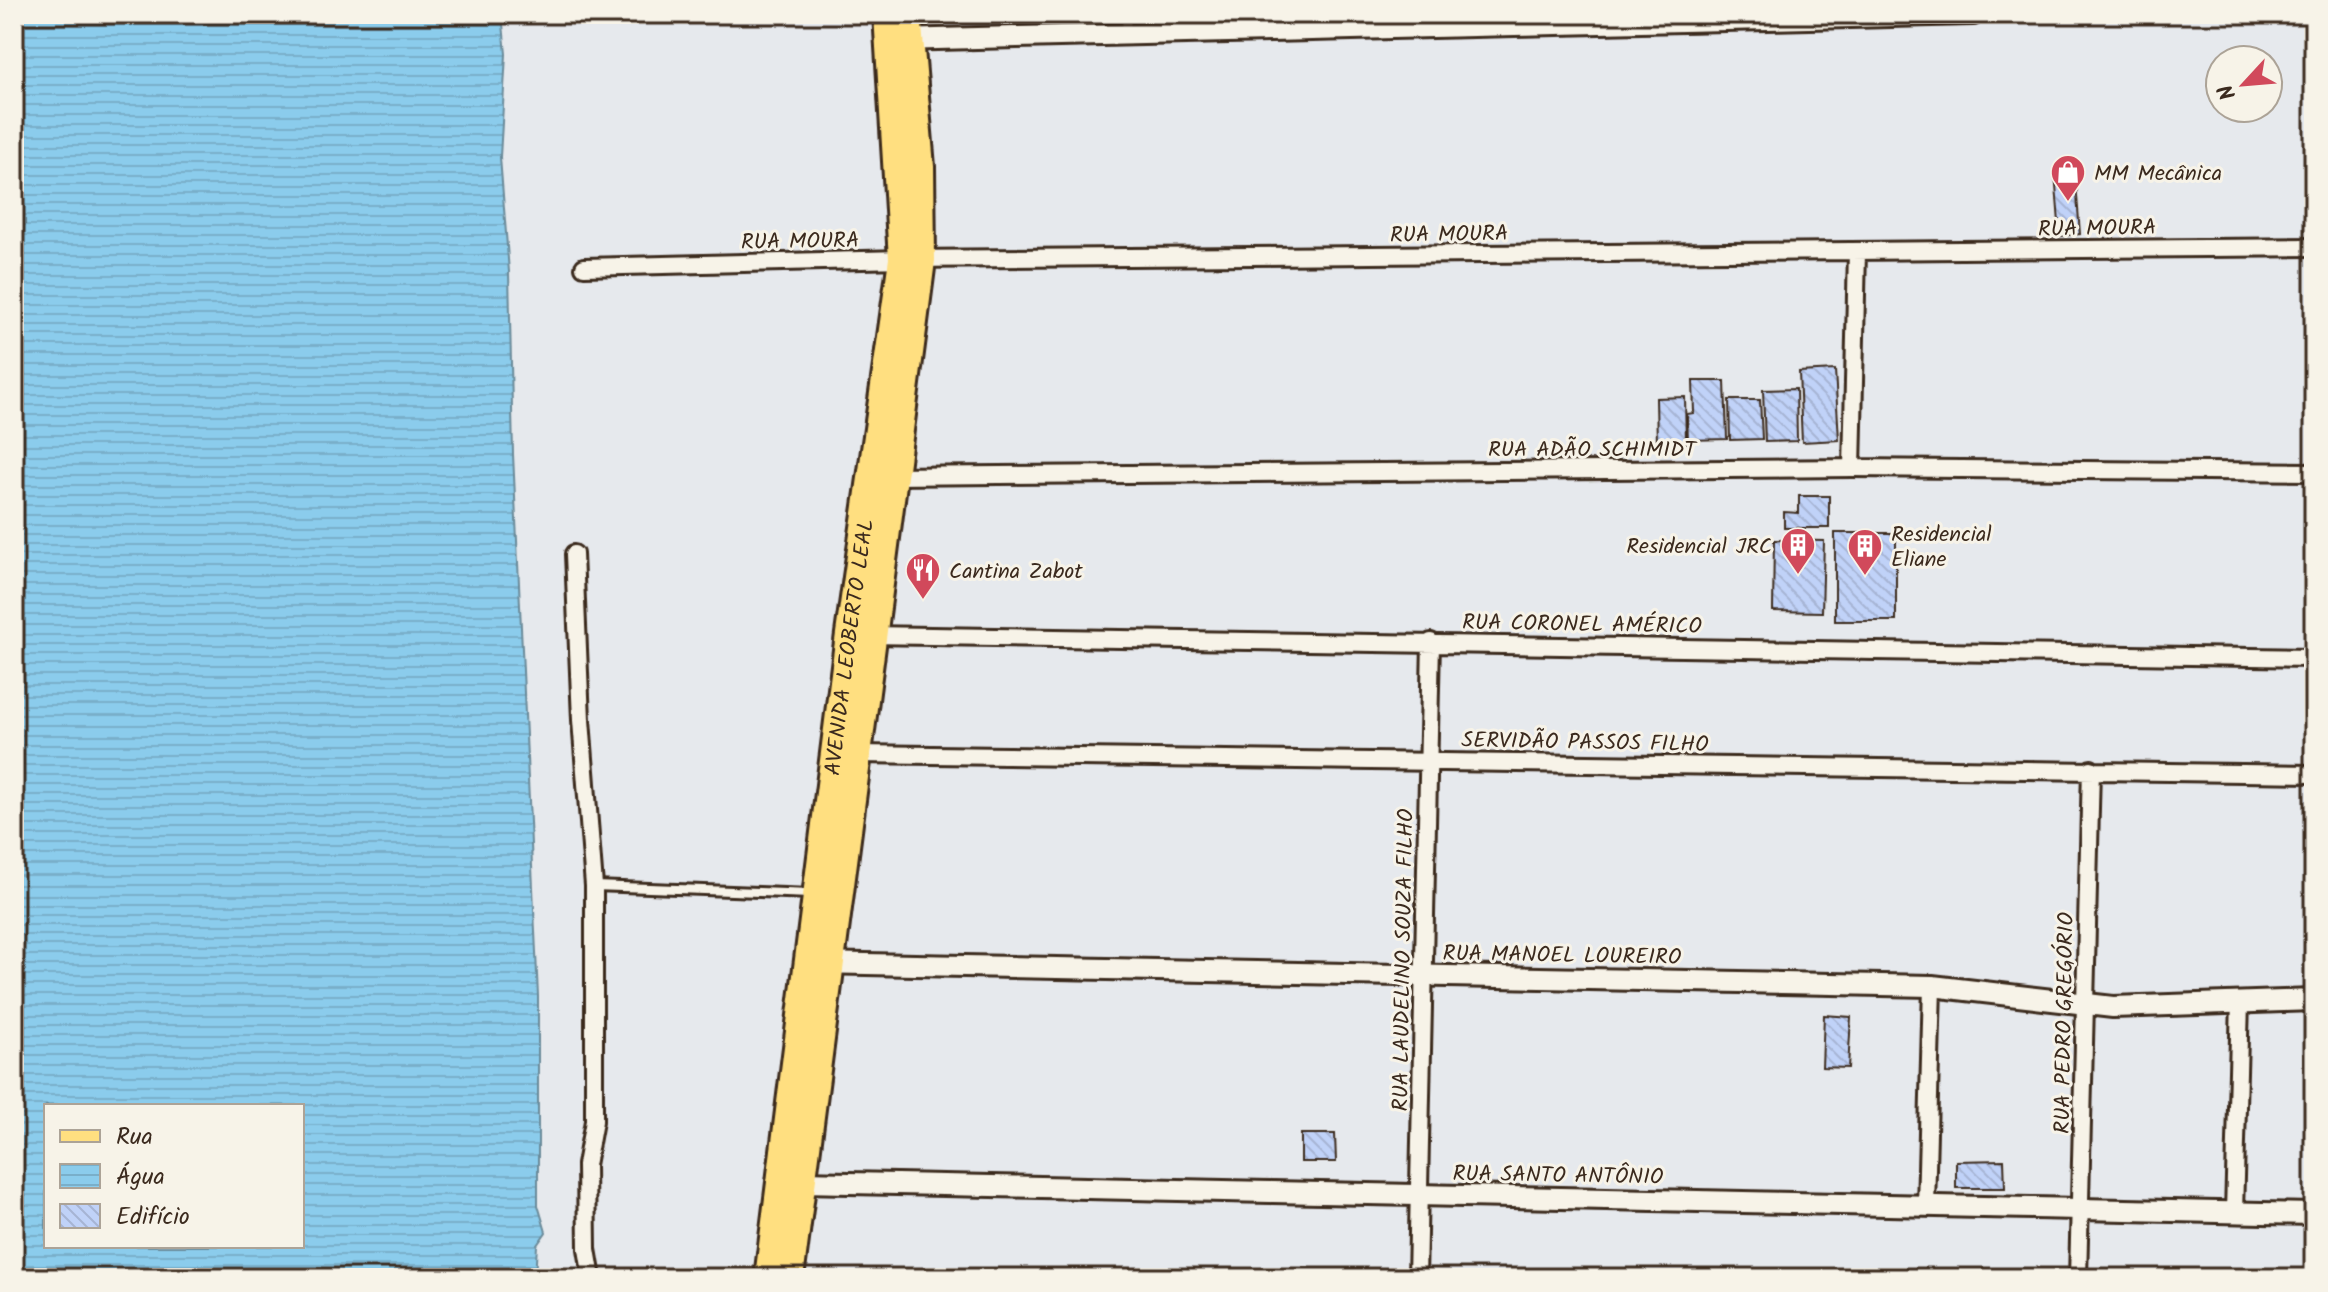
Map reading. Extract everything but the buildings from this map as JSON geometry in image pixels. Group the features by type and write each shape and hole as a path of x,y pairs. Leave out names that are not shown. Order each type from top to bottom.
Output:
{"main road":[{"name":"AVENIDA LEOBERTO LEAL","path":"790,1278 802,1182 819,963 816,894 860,635 922,182 898,27"},
{"name":"AVENIDA LEOBERTO LEAL","path":"768,1278 856,754 860,635"}],"street":[{"path":"898,27 1973,14"},
{"name":"RUA MOURA","path":"584,267 912,259 2314,247"},
{"path":"1852,468 1857,251"},
{"name":"RUA ADÃO SCHIMIDT","path":"882,476 1852,468 2314,472"},
{"path":"574,554 581,720 594,886 594,1121 586,1165 587,1249 592,1278"},
{"name":"RUA CORONEL AMÉRICO","path":"860,635 2314,658"},
{"name":"RUA LAUDELINO SOUZA FILHO","path":"1417,1278 1431,642"},
{"name":"SERVIDÃO PASSOS FILHO","path":"856,754 2314,774"},
{"name":"RUA PEDRO GREGÓRIO","path":"2078,1278 2091,769"},
{"name":"RUA MANOEL LOUREIRO","path":"819,963 1932,986 2084,1005 2223,1005 2314,1000"},
{"path":"1926,1206 1932,986"},
{"path":"2234,1212 2240,1002"},
{"name":"RUA SANTO ANTÔNIO","path":"802,1182 2314,1214"}],"lane":[{"path":"594,886 816,894"}],"water":[{"path":"14,14 502,14 506,54 500,157 509,272 513,454 538,996 538,1205 546,1232 537,1245 535,1278 14,1278"}],"place":[{"name":"MM Mecânica","path":"2068,203"},
{"name":"Residencial JRC","path":"1798,576"},
{"name":"Residencial Eliane","path":"1865,577"},
{"name":"Cantina Zabot","path":"923,601"}]}
